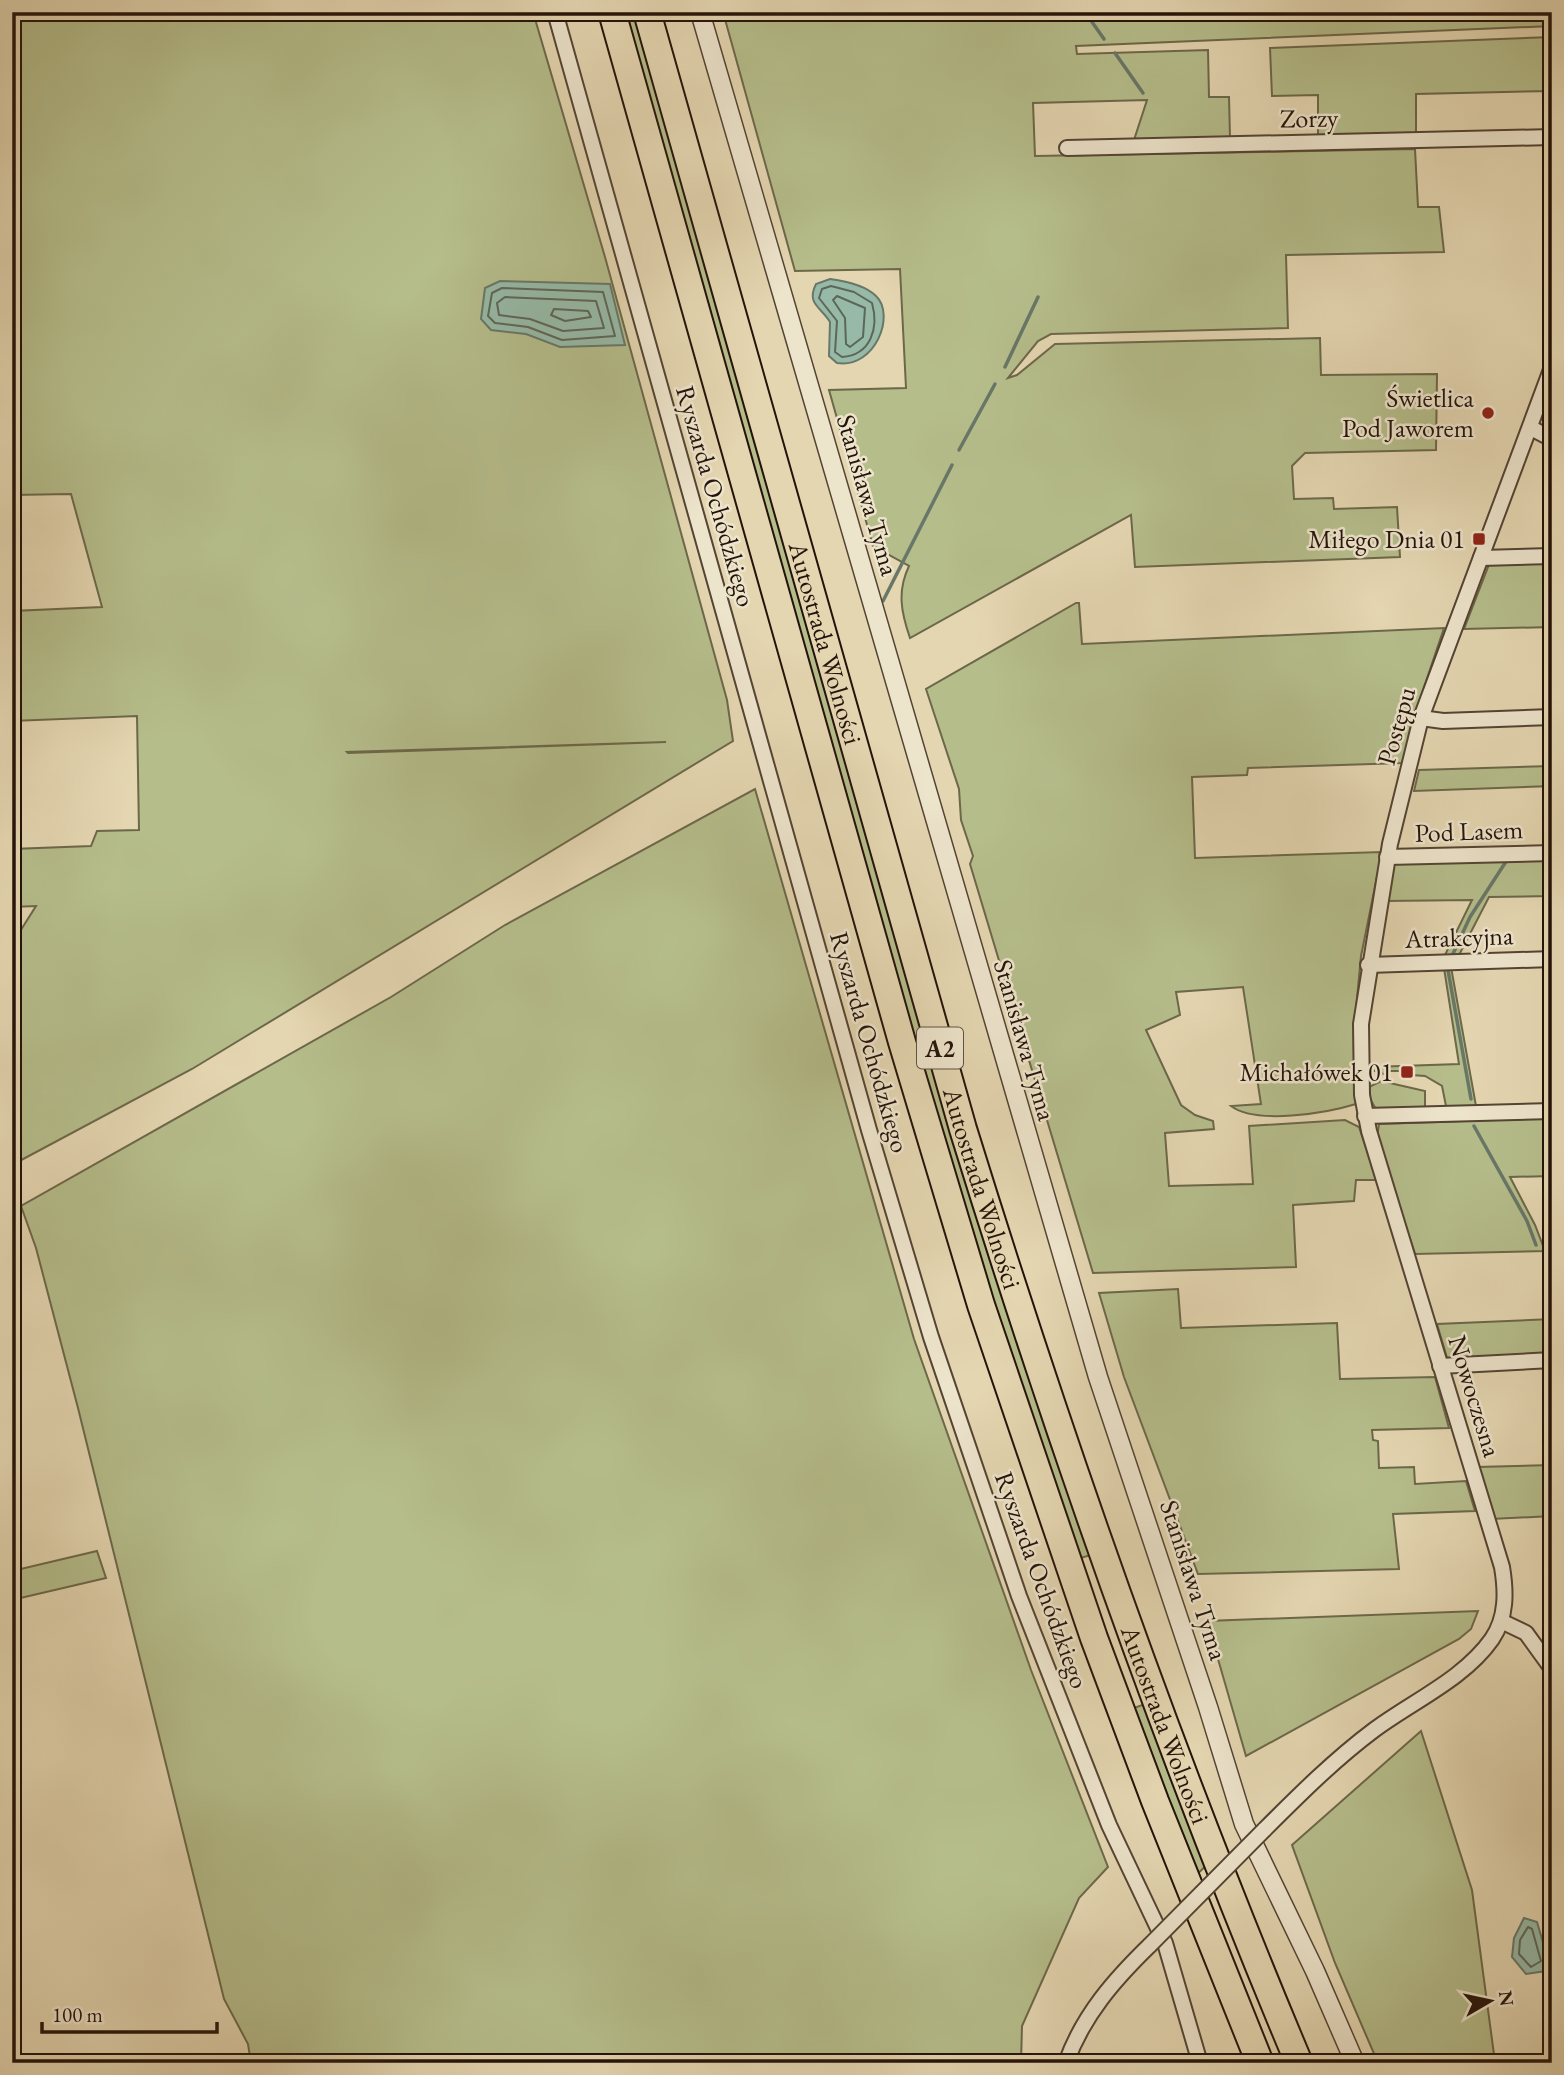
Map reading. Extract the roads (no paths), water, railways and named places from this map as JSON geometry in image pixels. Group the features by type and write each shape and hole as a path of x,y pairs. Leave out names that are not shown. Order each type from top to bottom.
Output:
{"highway":[{"name":"Autostrada Wolności","path":"612,12 898,1029 981,1305 1103,1663 1154,1801 1261,2063"},
{"name":"Autostrada Wolności","path":"647,12 957,1105 1015,1296 1127,1626 1188,1790 1298,2063"}],"street":[{"name":"Ryszarda Ochódzkiego","path":"555,12 869,1130 923,1311 1020,1596 1096,1793 1165,1943 1200,2063"},
{"name":"Stanisława Tyma","path":"700,12 1098,1377 1205,1695 1244,1824 1300,1939 1355,2063"},
{"name":"Zorzy","path":"1067,148 1552,137"},
{"name":"Postępu","path":"1366,1116 1361,1024 1368,965 1387,857 1421,718 1552,367"},
{"path":"1531,428 1552,439"},
{"path":"1481,558 1552,556"},
{"path":"1421,718 1443,722 1552,717"},
{"name":"Pod Lasem","path":"1387,857 1552,853"},
{"name":"Atrakcyjna","path":"1368,965 1552,959"},
{"path":"1366,1116 1552,1111"},
{"name":"Nowoczesna","path":"1366,1116 1502,1567 1506,1591 1501,1621"},
{"path":"1440,1366 1552,1360"},
{"path":"1066,2063 1086,2020 1106,1991 1150,1945 1350,1748 1469,1664 1494,1637 1501,1621 1526,1633 1552,1669"}],"water":[{"path":"830,279 861,286 876,296 882,305 884,315 878,339 862,358 850,363 837,363 829,356 830,322 814,301 813,291 816,284"},
{"path":"500,281 610,284 625,345 560,347 526,334 491,330 481,319 485,288"},
{"path":"1524,1918 1537,1922 1549,1963 1546,1971 1526,1974 1512,1957 1514,1938"}],"waterway":[{"path":"1085,12 1104,39"},
{"path":"1115,53 1143,93"},
{"path":"1005,367 1038,297"},
{"path":"959,450 995,384"},
{"path":"883,601 952,465"},
{"path":"1452,956 1470,917 1507,860"},
{"path":"1448,970 1471,1099"},
{"path":"1474,1126 1527,1221 1536,1245"},
{"path":"1546,1274 1552,1297"}],"place":[{"name":"Świetlica Pod Jaworem","path":"1488,413"},
{"name":"Miłego Dnia 01","path":"1479,539"},
{"name":"Michałówek 01","path":"1407,1072"}]}
